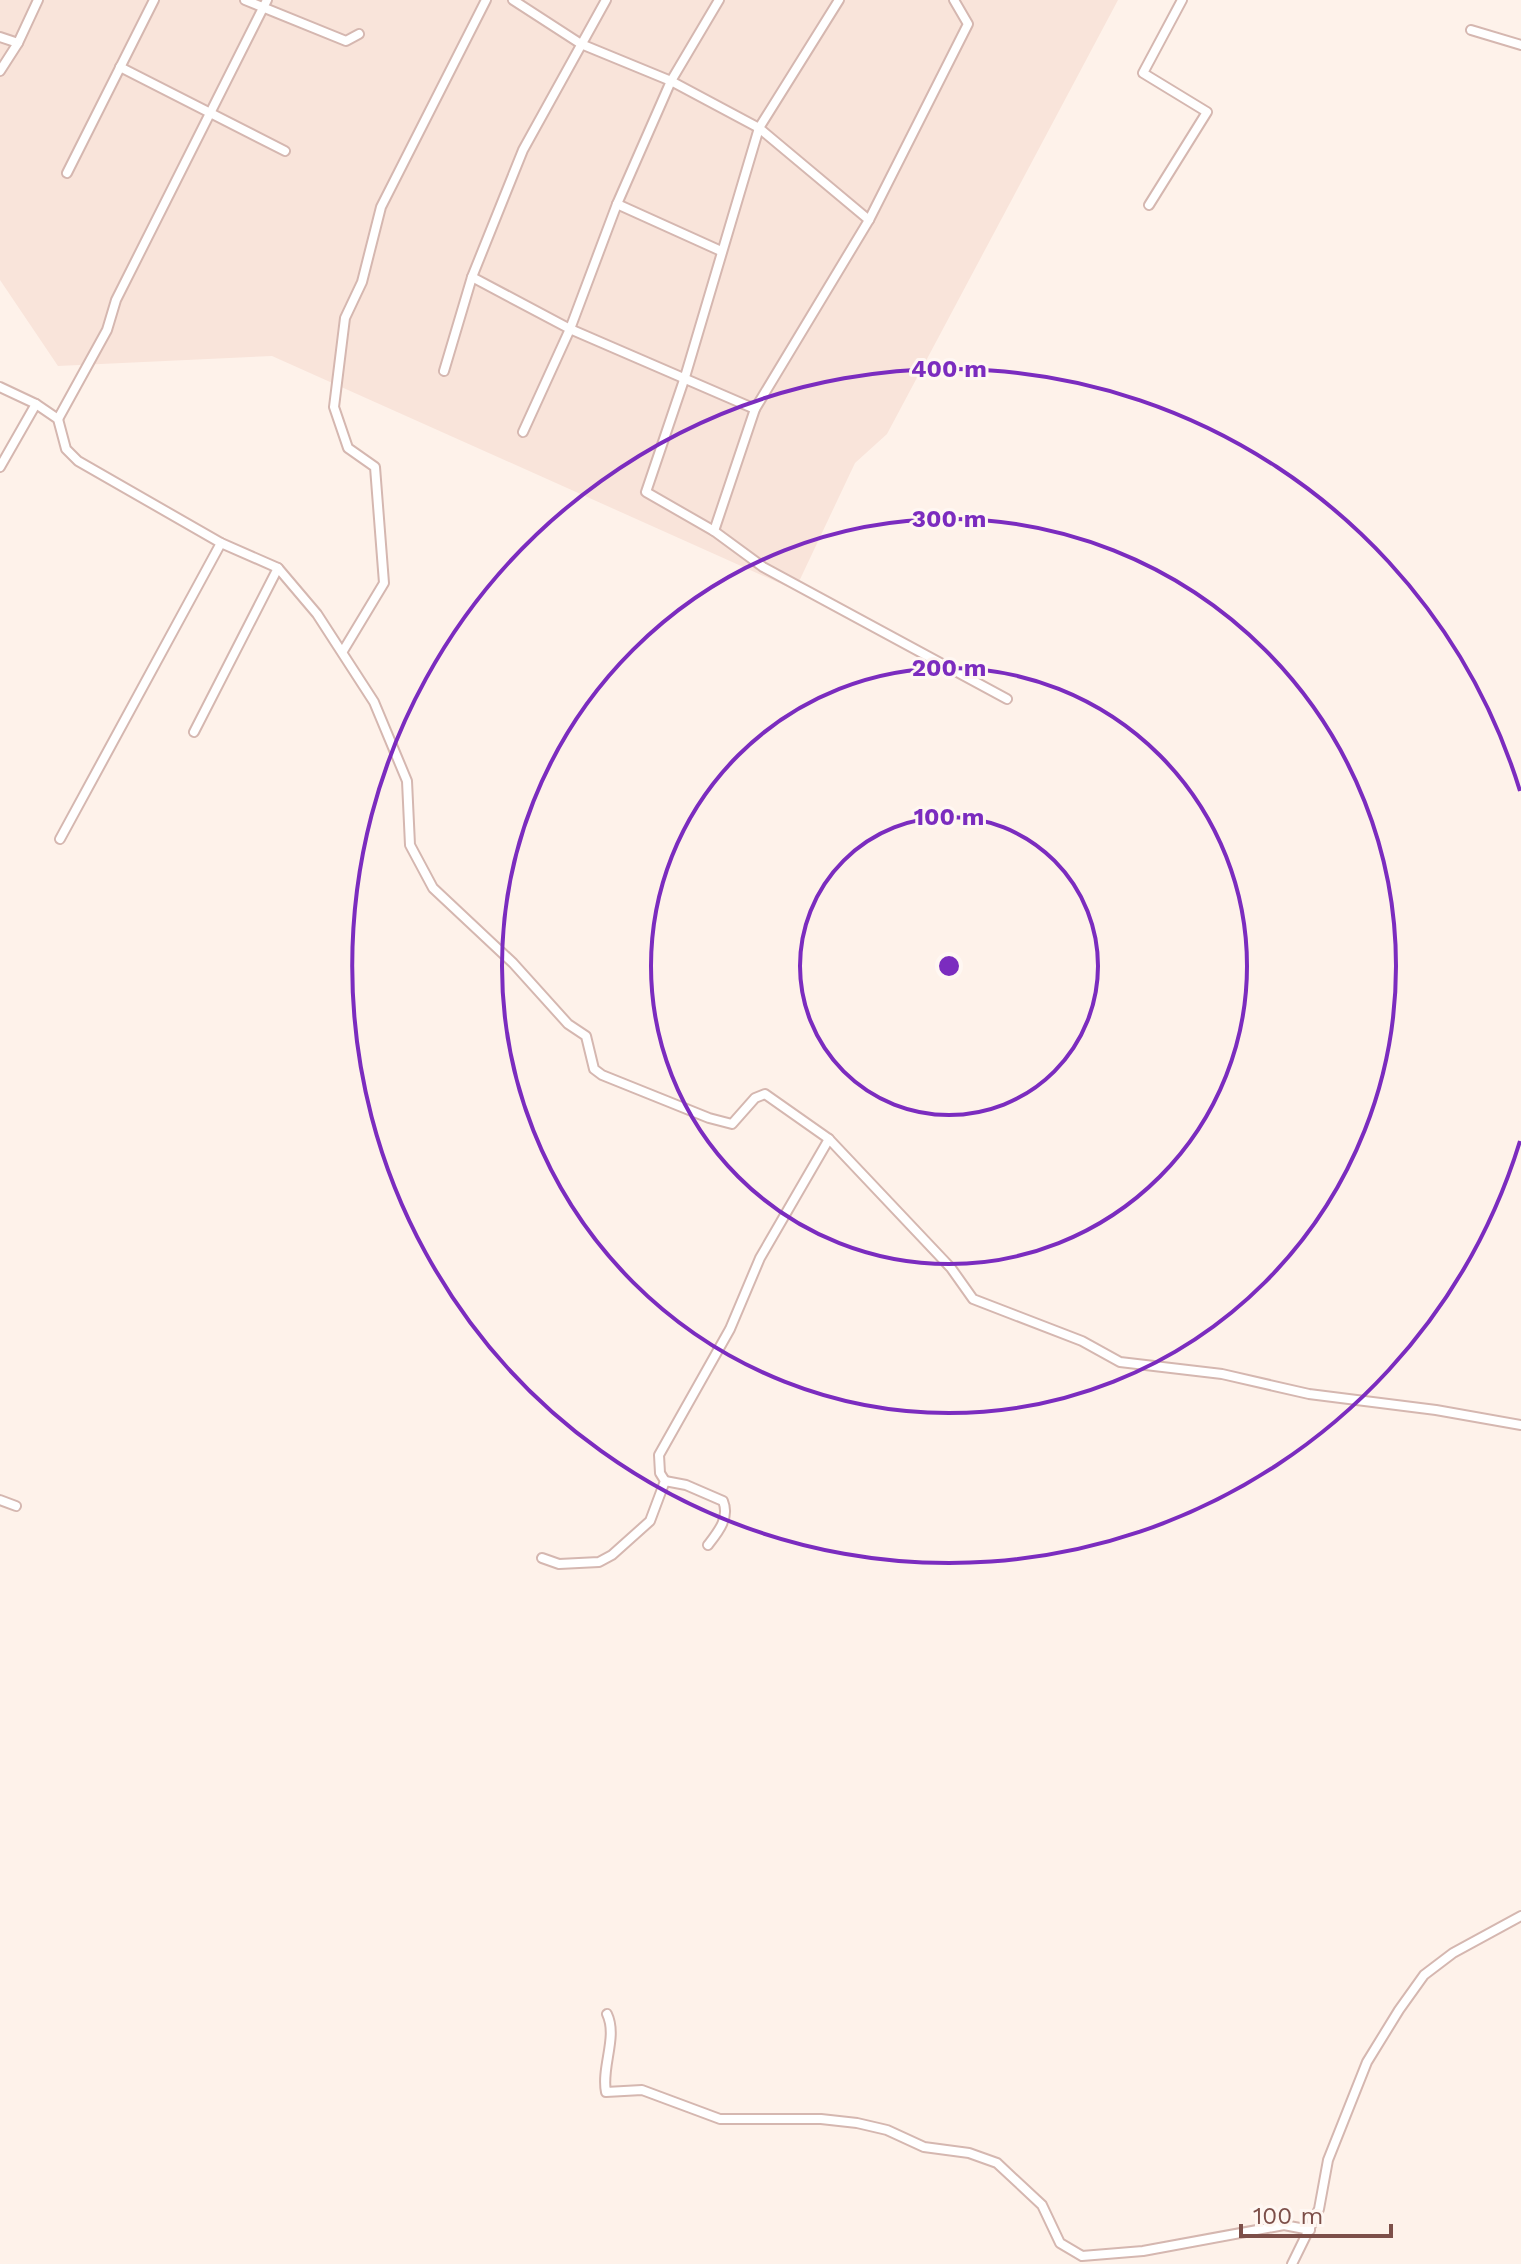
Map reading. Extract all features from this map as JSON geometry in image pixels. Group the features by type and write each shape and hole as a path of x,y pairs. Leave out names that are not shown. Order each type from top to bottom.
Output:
{"street":[{"path":"0,71 18,43 38,0"},
{"path":"67,173 154,0"},
{"path":"245,0 265,4 346,41 359,34"},
{"path":"343,651 384,583 375,467 348,448 334,407 345,318 362,282 381,207 486,0"},
{"path":"513,0 581,44 671,81 759,128 869,220"},
{"path":"444,371 472,277 523,150 606,0"},
{"path":"523,432 570,329 617,204 671,81 719,0"},
{"path":"839,0 759,128 685,377 646,492 714,531 763,567 1007,699"},
{"path":"714,531 755,409 869,220 968,24 954,0"},
{"path":"1149,205 1207,112 1143,73 1182,0"},
{"path":"58,419 107,330 116,300 265,4"},
{"path":"1471,30 1521,45"},
{"path":"0,37 18,43"},
{"path":"120,67 285,151"},
{"path":"617,204 721,251"},
{"path":"472,277 570,329 755,409"},
{"path":"0,387 36,404 58,419 66,449 78,461 221,543 278,568 317,614 374,702 407,781 410,845 433,888 513,963 568,1024 586,1036 594,1069 602,1075 709,1118 732,1124 755,1098 765,1094 829,1139 951,1268 973,1299 1082,1341 1120,1362 1222,1374 1309,1394 1436,1410 1521,1425"},
{"path":"0,467 36,404"},
{"path":"60,839 221,543"},
{"path":"194,732 278,568"},
{"path":"708,1545 724,1521 727,1509 723,1501 686,1485 665,1481 660,1473 659,1455 730,1329 760,1258 829,1139"},
{"path":"542,1558 559,1564 599,1562 612,1555 650,1521 665,1481"},
{"path":"0,1500 16,1506"},
{"path":"1292,2264 1319,2209 1328,2160 1367,2062 1399,2010 1424,1975 1513,1918 1521,1916"},
{"path":"607,2014 612,2025 603,2078 606,2092 642,2090 720,2119 821,2119 857,2123 887,2130 924,2147 969,2153 997,2163 1042,2205 1060,2243 1082,2256 1143,2251 1284,2225 1310,2230"}],"shaded area":[{"path":"0,0 1118,0 887,434 855,463 795,590 272,356 58,366 0,280"}]}
